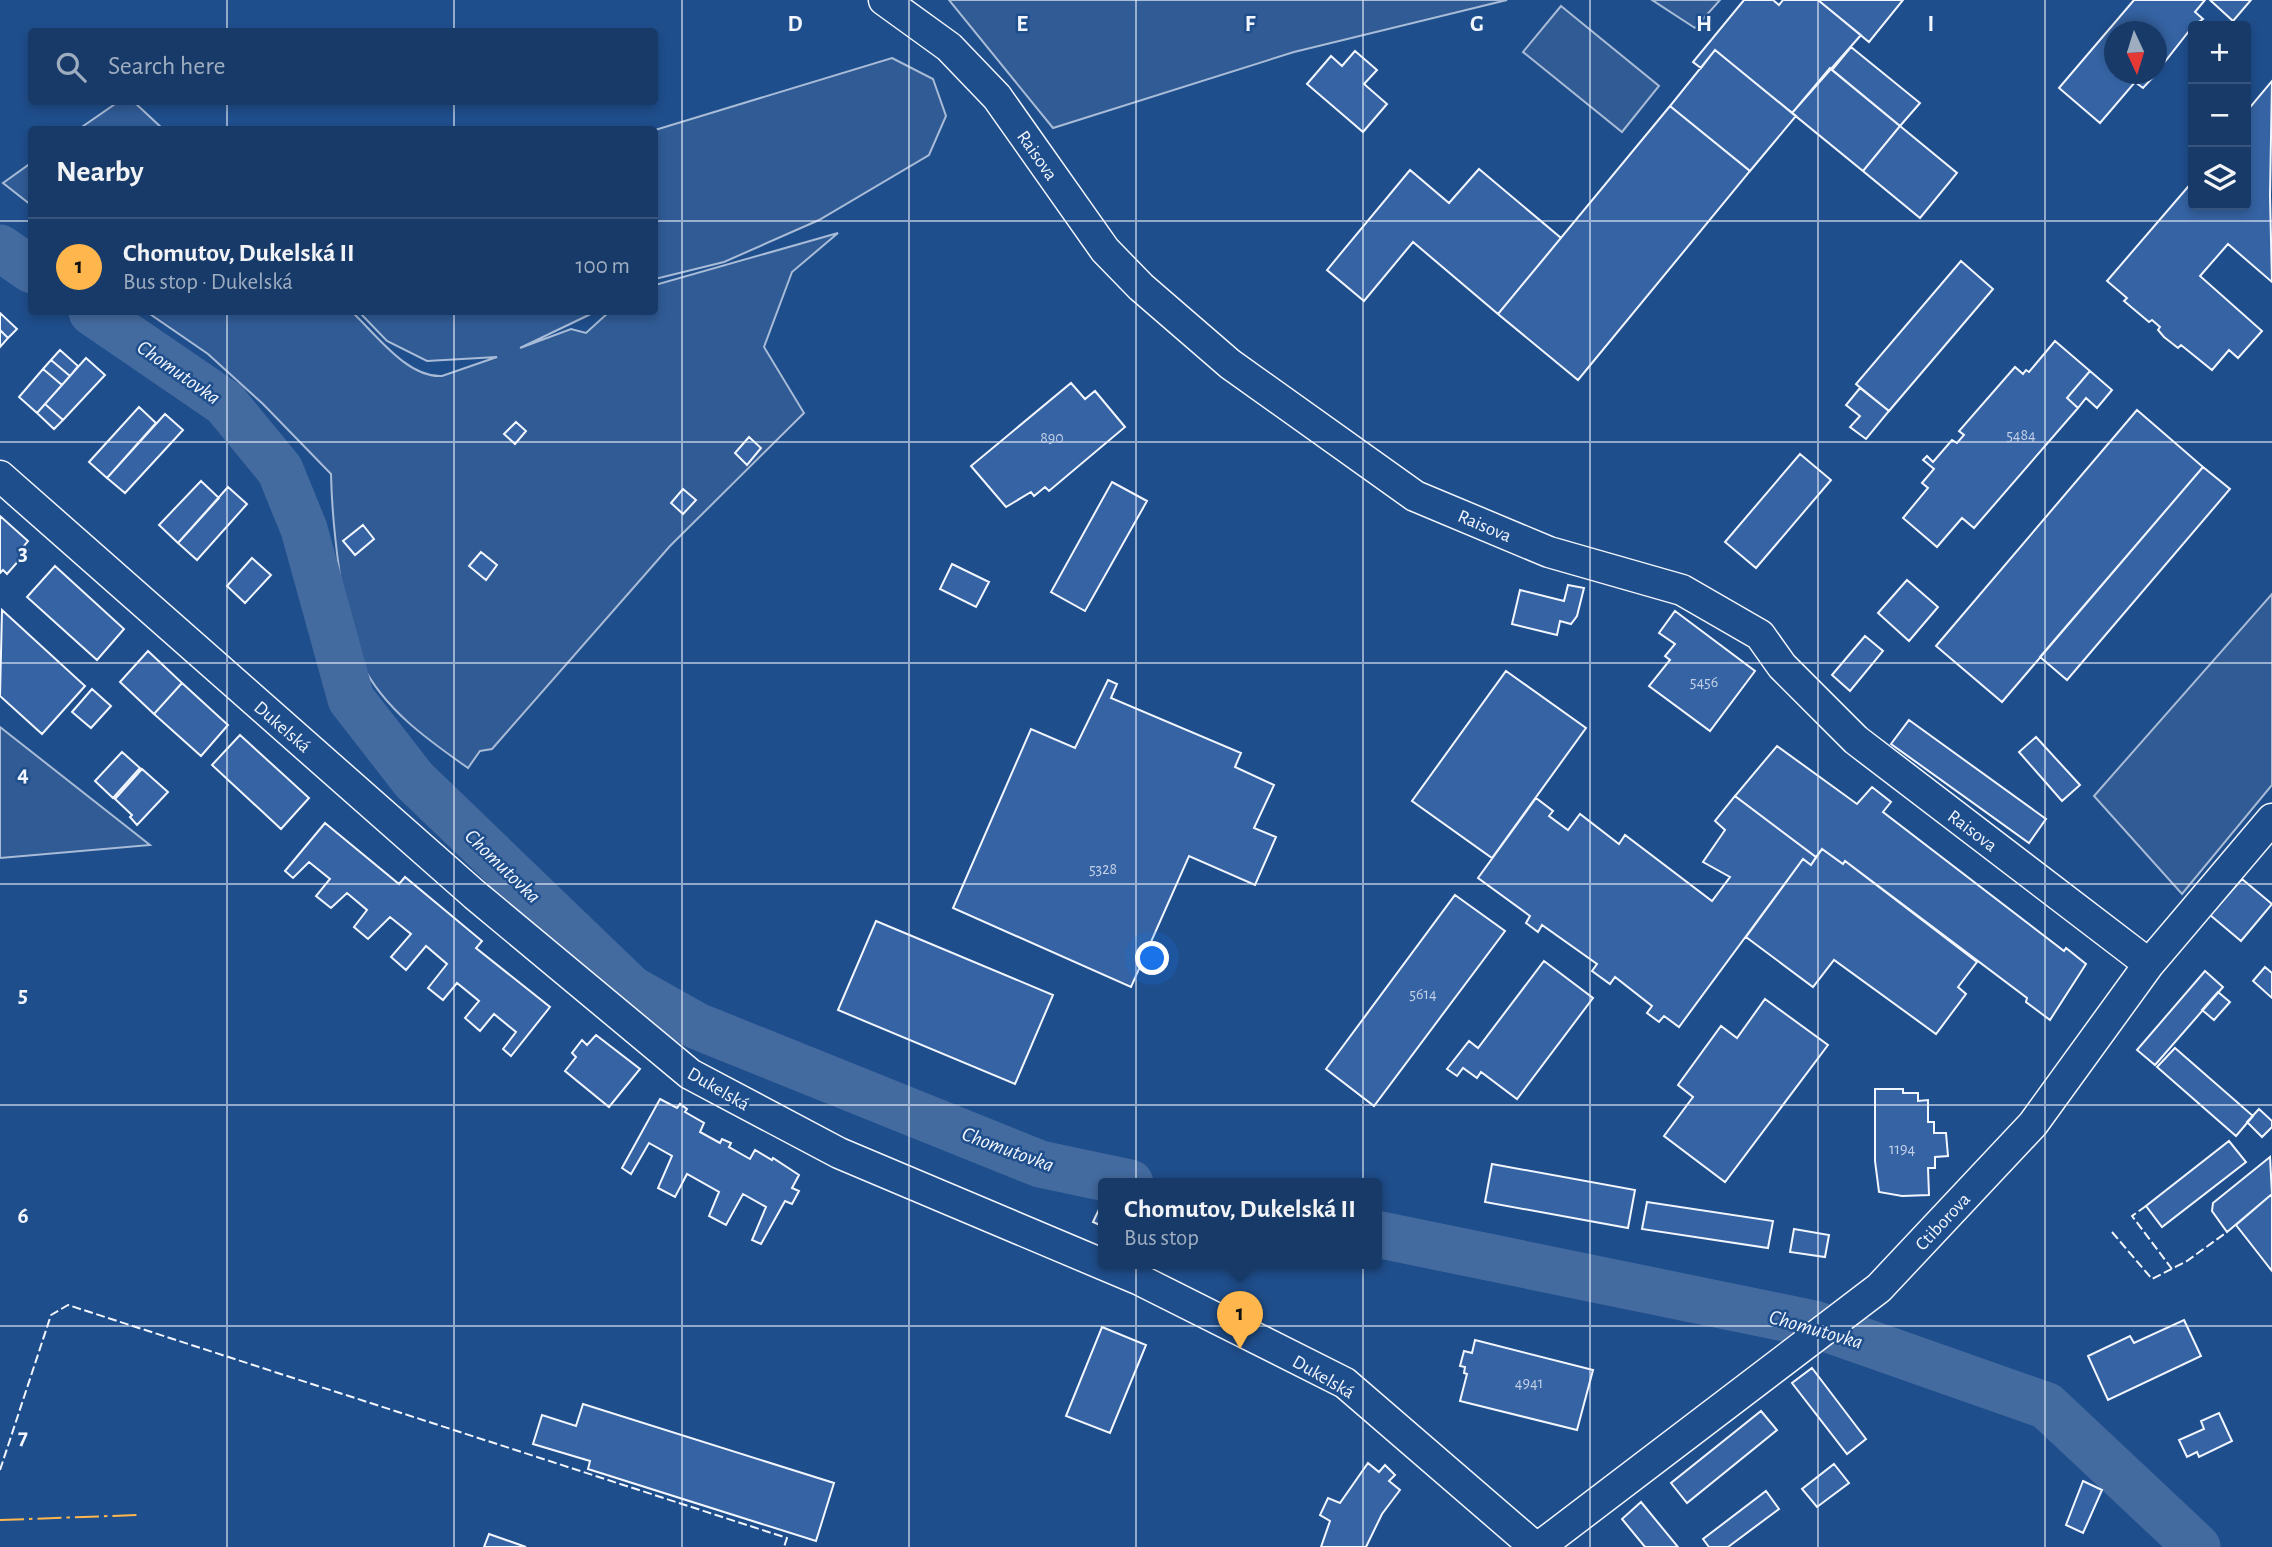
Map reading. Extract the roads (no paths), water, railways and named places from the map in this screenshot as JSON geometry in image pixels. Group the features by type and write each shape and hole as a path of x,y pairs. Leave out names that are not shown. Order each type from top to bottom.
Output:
{"street":[{"name":"Raisova","path":"884,0 949,47 997,97 1105,250 1141,287 1230,364 1415,496 1549,552 1682,590 1760,635 1782,666 1856,740 2148,964"},
{"name":"Dukelská","path":"0,476 475,895 690,1074 839,1153 1098,1262"},
{"name":"Ctiborova","path":"1537,1547 1879,1288 2033,1124 2148,964 2272,819"},
{"name":"Dukelská","path":"1114,1269 1345,1383 1537,1547"}],"waterway":[{"name":"Chomutovka","path":"0,248 28,267"},
{"name":"Chomutovka","path":"96,315 225,403 280,470 304,529 351,699 414,780 631,989 697,1026 1040,1164 1106,1178"},
{"name":"Chomutovka","path":"1382,1235 1814,1324 2047,1406 2197,1547"}],"place":[{"name":"Chomutov, Dukelská II","path":"1240,1349"}]}
